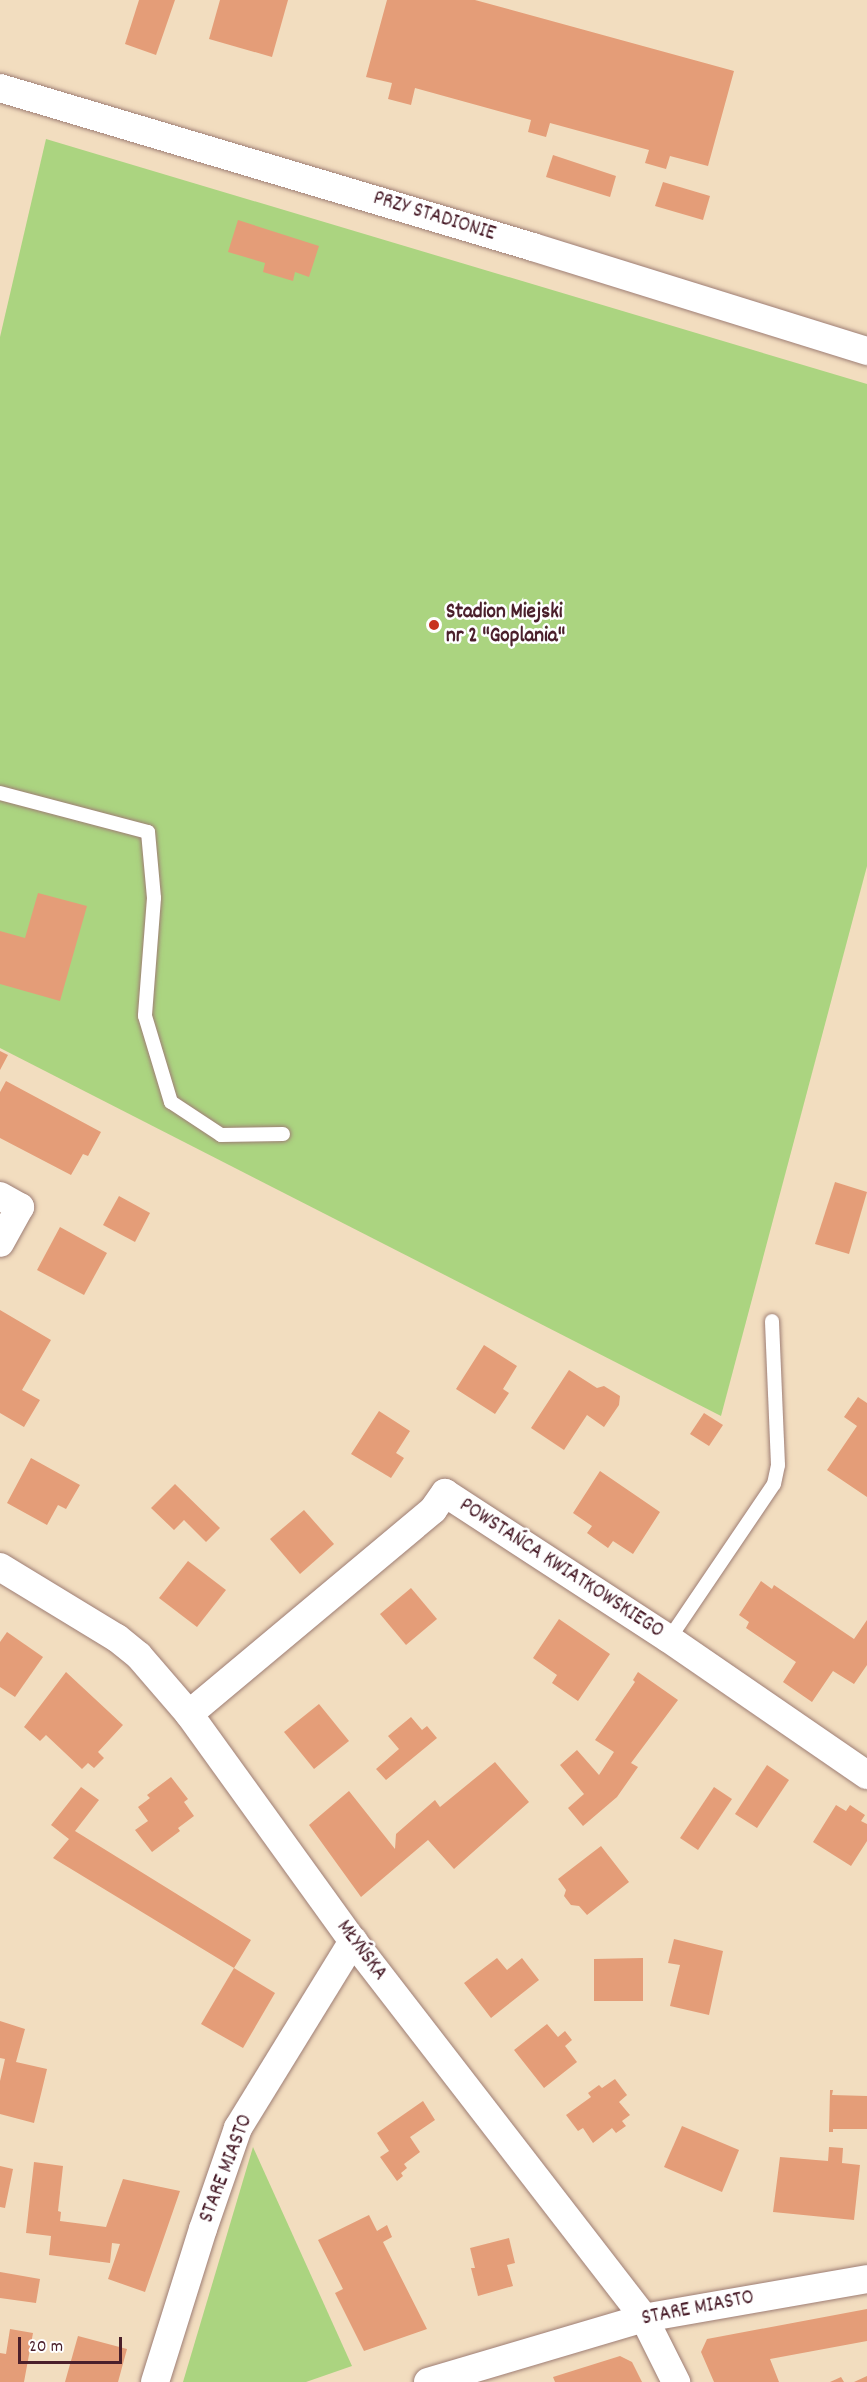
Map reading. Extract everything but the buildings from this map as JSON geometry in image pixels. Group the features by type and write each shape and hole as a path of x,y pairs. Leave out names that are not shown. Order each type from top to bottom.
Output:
{"street":[{"name":"PRZY STADIONIE","path":"0,88 533,247 867,351"},
{"path":"0,1196 20,1207 0,1243"},
{"name":"POWSTAŃCA KWIATKOWSKIEGO","path":"189,1714 433,1510 445,1493 669,1639 867,1775"},
{"name":"MŁYŃSKA","path":"0,1567 117,1638 139,1656 189,1714 353,1941 644,2318 676,2382"},
{"name":"STARE MIASTO","path":"155,2382 203,2229 238,2128 353,1941"},
{"name":"STARE MIASTO","path":"428,2382 644,2318 867,2279"}],"lane":[{"path":"0,793 148,832 154,898 145,1016 171,1102 221,1135 283,1134"},
{"path":"669,1639 774,1484 778,1465 772,1321"}],"green space":[{"name":"Stadion Miejski nr 2 \"Goplania\"","path":"46,139 867,384 867,866 721,1416 0,1048 0,337"},
{"path":"253,2147 352,2366 306,2382 183,2382"}],"place":[{"name":"Stadion Miejski nr 2 \"Goplania\"","path":"434,625"}]}
